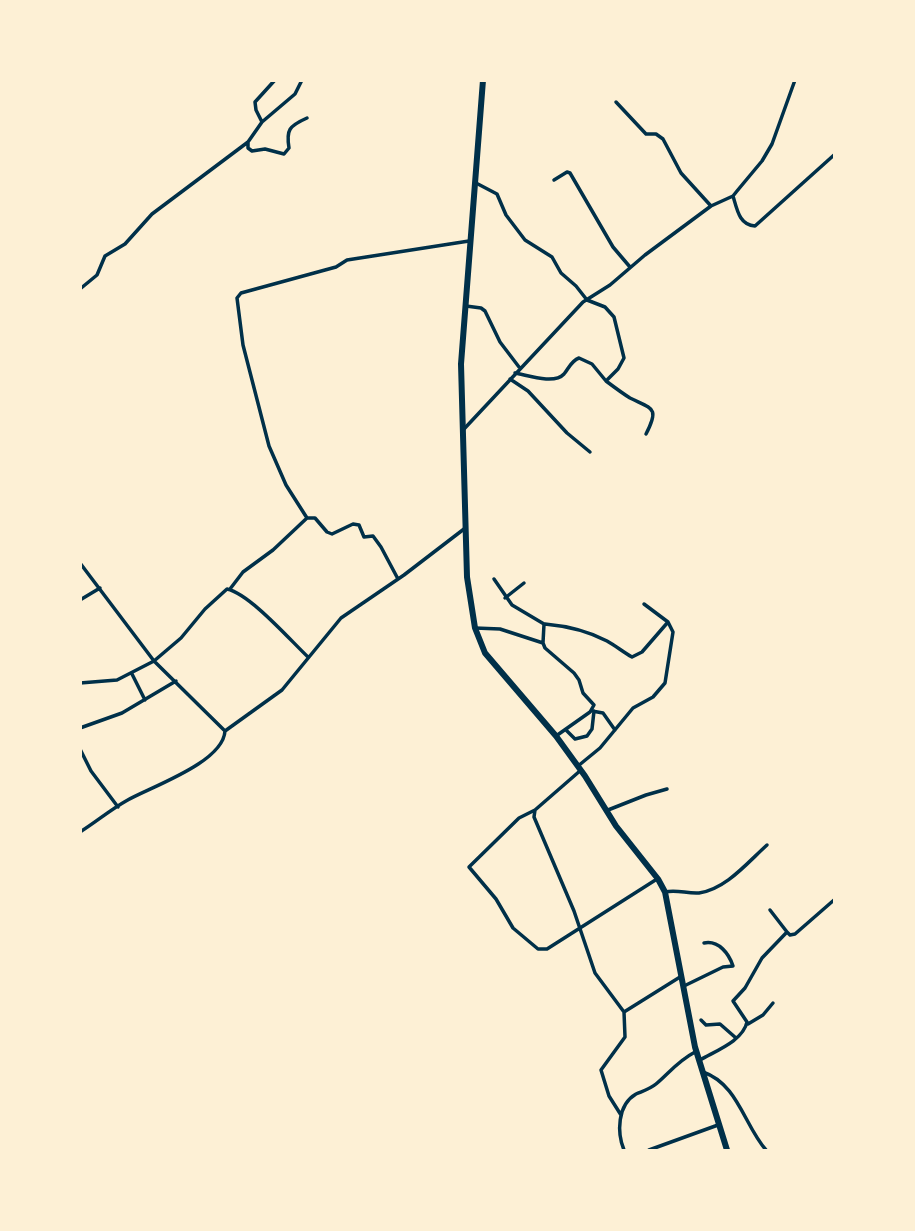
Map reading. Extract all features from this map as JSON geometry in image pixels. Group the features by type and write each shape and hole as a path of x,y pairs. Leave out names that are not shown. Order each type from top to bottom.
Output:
{"main road":[{"path":"483,80 461,364 467,577 475,628 485,653 556,736 665,892 696,1051 727,1150"}],"street":[{"path":"262,122 255,102 275,80"},
{"path":"80,289 97,275 105,256 125,244 152,214 248,142 262,122 295,94 302,80"},
{"path":"464,429 587,300 711,206 733,196 772,144 794,80"},
{"path":"616,102 646,134 656,134 663,139 681,173 711,206"},
{"path":"248,142 251,151 269,150 281,155 289,148 286,137 290,129 307,118"},
{"path":"733,196 742,220 747,225 755,226 835,155"},
{"path":"554,180 567,172 572,175 613,247 630,267"},
{"path":"475,182 493,191 520,236 552,257 561,273 587,300 605,307 614,317 624,352 622,364 606,381"},
{"path":"307,518 286,485 269,446 243,345 237,298 241,293 336,267 347,260 469,241"},
{"path":"464,306 481,307 485,311 500,342 520,368"},
{"path":"515,373 553,379 563,375 574,360 583,358 592,363 606,381 629,397 649,405 653,410 652,422 646,434"},
{"path":"510,379 528,391 567,433 590,452"},
{"path":"80,683 117,680 154,661 181,638 224,590 230,589 243,572 273,550 307,518 315,518 332,534 358,524 365,538 373,536 381,547 398,579"},
{"path":"80,832 118,807 171,781 201,761 221,743 225,731 275,697 341,618 466,528"},
{"path":"80,563 154,661 225,731"},
{"path":"494,579 512,605 544,624 566,626 588,633 632,657 642,652 668,622"},
{"path":"505,598 524,583"},
{"path":"80,600 100,588"},
{"path":"230,589 268,618 309,658"},
{"path":"644,604 668,622 673,635 663,687 651,699 634,708 580,768 535,810 519,818 472,862 470,869 496,899 513,928 538,950 543,951 658,879"},
{"path":"544,624 545,648 579,680 583,693 594,705 592,729 587,736 575,739 566,730"},
{"path":"475,628 500,629 543,643"},
{"path":"132,673 145,700"},
{"path":"80,728 122,713 176,681"},
{"path":"556,736 593,711 603,713 615,730"},
{"path":"80,749 91,771 118,807"},
{"path":"606,811 646,794 667,789"},
{"path":"535,810 535,821 580,929 595,973 624,1012 625,1037 601,1070 609,1096 621,1115"},
{"path":"665,892 673,890 699,893 720,886 767,845"},
{"path":"770,910 790,935 795,934 835,900"},
{"path":"748,1024 733,1001 745,988 762,958 787,932"},
{"path":"683,986 723,967 733,966 718,945 704,943"},
{"path":"624,1012 680,976"},
{"path":"700,1060 736,1038 773,1003"},
{"path":"701,1020 706,1025 721,1024 736,1038"},
{"path":"624,1150 619,1135 621,1115 631,1098 655,1086 676,1063 696,1051"},
{"path":"703,1072 716,1078 734,1096 751,1132 766,1150"},
{"path":"649,1150 719,1124"}]}
